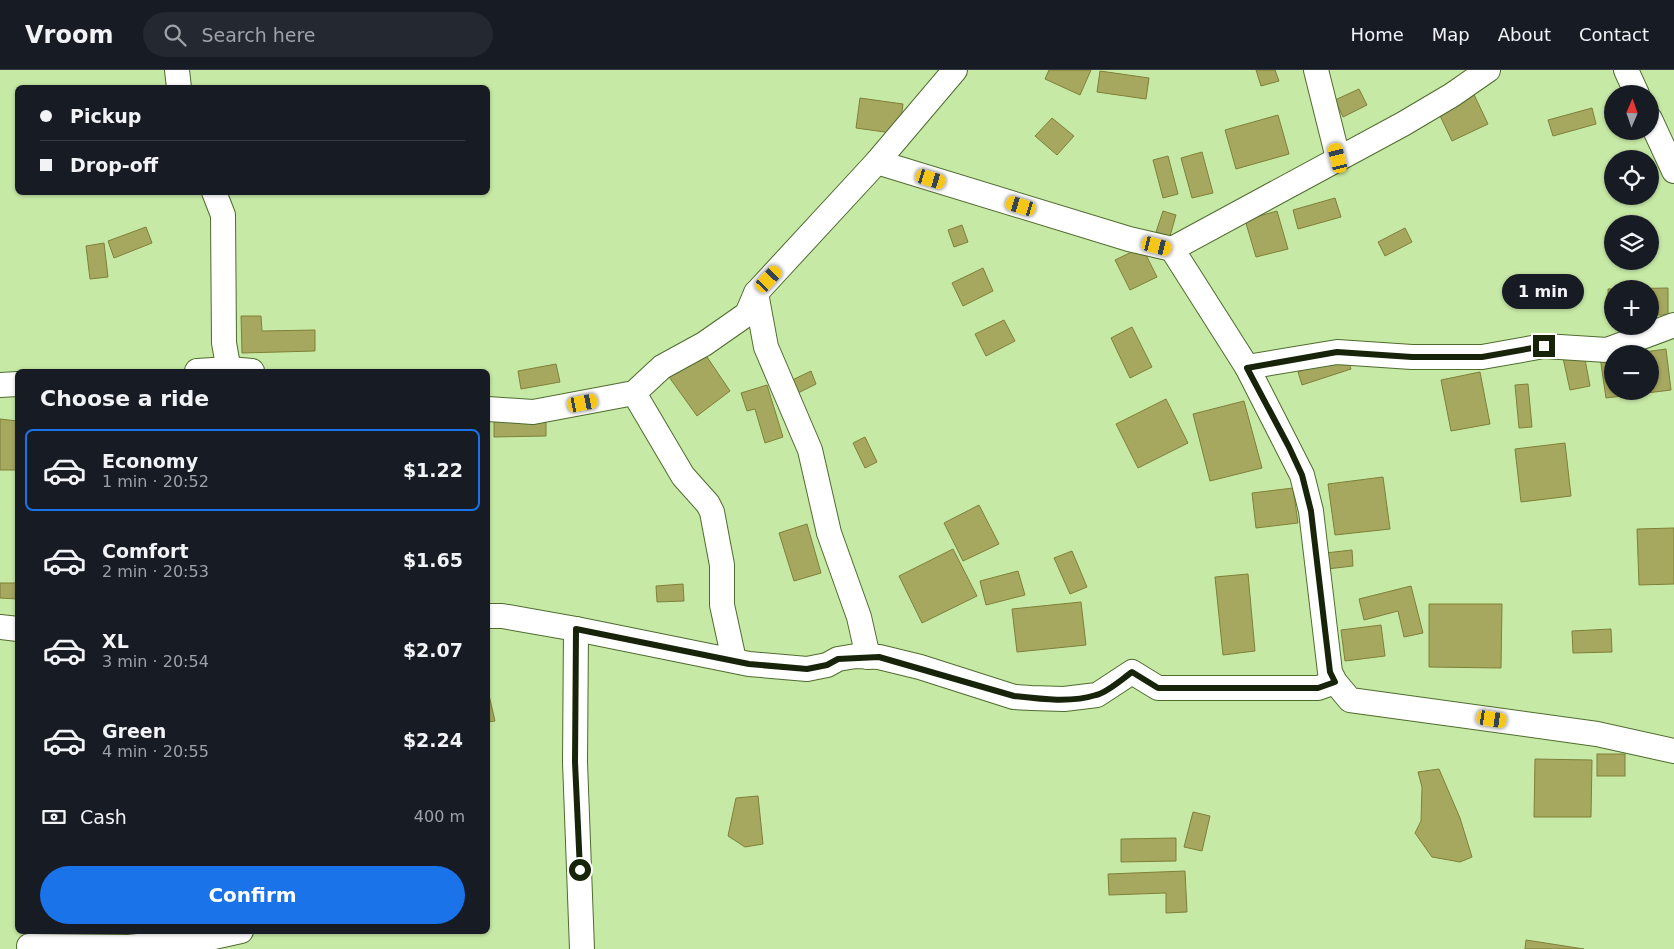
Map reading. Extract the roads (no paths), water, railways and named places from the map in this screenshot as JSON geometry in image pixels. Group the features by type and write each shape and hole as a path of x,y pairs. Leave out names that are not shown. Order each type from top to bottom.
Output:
{"street":[{"path":"177,70 179,85"},
{"path":"490,409 533,412 634,393 662,367 704,344 747,314 756,293 877,162 956,70"},
{"path":"1316,70 1338,158"},
{"path":"1172,250 1428,110 1488,70"},
{"path":"1626,70 1633,85"},
{"path":"1659,138 1674,171"},
{"path":"877,162 1172,250 1247,368 1302,475 1311,511 1330,672 1335,682 1350,700 1358,703 1475,716 1598,734 1674,751"},
{"path":"215,195 223,215 224,343 229,369"},
{"path":"756,293 766,347 810,450 829,533 859,617 868,656"},
{"path":"1247,368 1337,352 1412,357 1482,357 1544,346 1607,350 1674,326"},
{"path":"0,385 15,384"},
{"path":"634,393 683,476 708,504 712,512 722,565 722,605 734,660"},
{"path":"490,616 502,616 576,629 749,664 807,669 827,665 838,659 868,656 879,657 920,667 1014,696 1032,698 1064,699 1097,695 1132,672 1158,688 1318,688 1335,682"},
{"path":"0,627 15,629"},
{"path":"576,629 575,762 580,853 582,949"},
{"path":"29,946 130,947 205,939 228,934"},
{"path":"239,949 241,934"}]}
